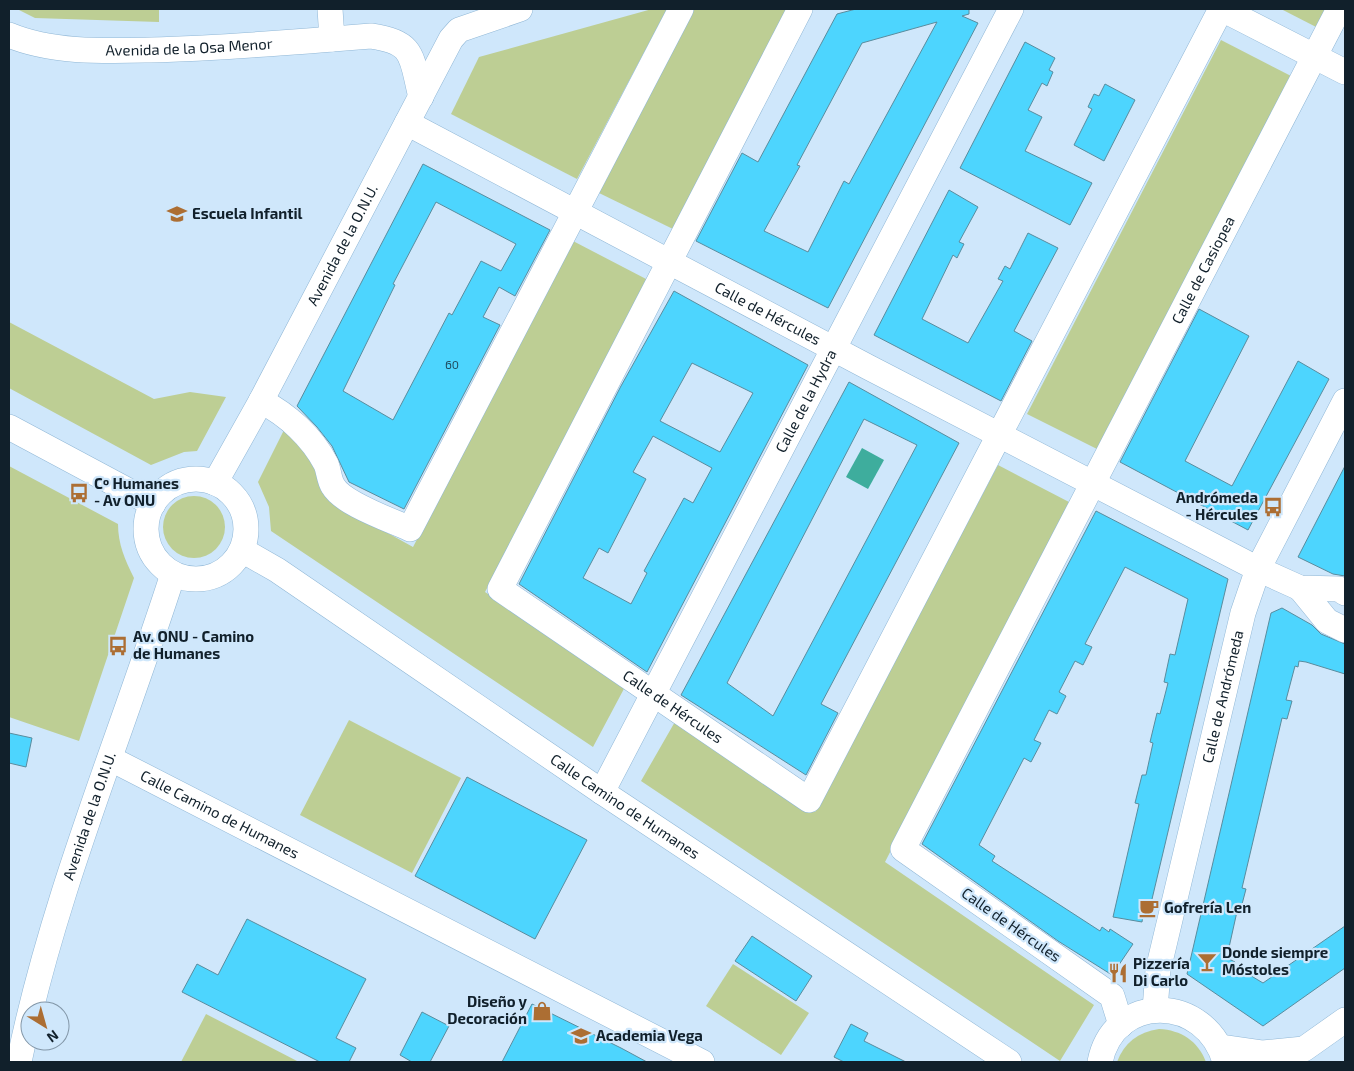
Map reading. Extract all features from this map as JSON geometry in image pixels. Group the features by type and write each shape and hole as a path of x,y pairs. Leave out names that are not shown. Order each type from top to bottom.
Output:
{"street":[{"path":"330,9 332,39"},
{"name":"Avenida de la O.N.U.","path":"214,483 261,401 452,39 459,30 482,20 520,9"},
{"path":"261,401 280,411 307,437 326,465 333,487 348,500 410,529 681,9"},
{"name":"Calle de Hércules","path":"800,9 500,589 809,800 998,435"},
{"name":"Calle de la Hydra","path":"602,792 1011,9"},
{"path":"998,435 1221,9 1345,72"},
{"name":"Calle de Casiopea","path":"1092,484 1339,9"},
{"name":"Avenida de la Osa Menor","path":"9,35 27,43 75,49 124,50 222,48 371,36 401,42 408,50 421,97"},
{"name":"Calle de Hércules","path":"407,123 669,263 1092,484 1258,568 1300,588 1339,590 1345,593"},
{"name":"Calle de Andrómeda","path":"1155,1010 1158,970 1166,933 1243,613 1258,568 1345,402"},
{"path":"9,427 153,504"},
{"path":"197,479 214,483 228,491 245,518 246,534 242,550 235,561 213,576 186,578 173,574 160,565 149,544 147,519 153,504 164,491 180,482 197,479"},
{"name":"Calle de Hércules","path":"1092,484 903,849 1112,996 1121,1025"},
{"name":"Calle Camino de Humanes","path":"242,550 277,570 602,792 1009,1062"},
{"name":"Avenida de la O.N.U.","path":"19,1062 32,996 61,901 173,574"},
{"name":"Calle de Hércules","path":"1300,588 1327,621 1345,630"},
{"name":"Calle Camino de Humanes","path":"111,759 700,1062"},
{"path":"1100,1062 1110,1037 1121,1025 1136,1015 1155,1010 1175,1011 1194,1018 1210,1030 1223,1055 1263,1054 1302,1056 1345,1020"}],"shaded area":[{"path":"17,9 159,9 159,22 35,18"},
{"path":"652,9 667,9 577,179 451,114 479,57"},
{"path":"693,9 791,9 673,229 599,193"},
{"path":"1281,9 1330,9 1320,29"},
{"path":"1221,40 1293,77 1099,450 1027,414"},
{"path":"573,241 648,280 485,592 626,685 593,747 271,531 269,507 258,482 285,428 306,450 348,511 413,547"},
{"path":"9,322 154,399 190,392 226,397 197,451 184,452 151,465 9,388"},
{"path":"862,448 884,460 868,489 846,477"},
{"path":"998,465 1069,502 885,862 1094,1005 1060,1061 641,781 676,720 815,812"},
{"path":"9,466 118,524 123,552 134,578 79,741 9,717"},
{"path":"194,496 206,499 216,505 222,515 225,527 222,539 216,549 206,555 194,558 182,555 172,549 166,539 163,527 166,515 172,505 182,499"},
{"path":"349,720 461,778 412,873 300,815"},
{"path":"733,964 809,1013 781,1055 706,1006"},
{"path":"206,1014 299,1062 181,1062"},
{"path":"1159,1029 1181,1034 1188,1038 1198,1048 1206,1062 1117,1062 1128,1044 1138,1036 1151,1030"}],"building":[{"path":"856,9 969,9 969,14 962,16 978,23 828,308 696,241 742,153 758,162 837,14","holes":["937,22 849,184 844,181 808,252 764,231 800,166 797,165 862,43"]},
{"path":"1025,42 1055,58 1049,70 1053,72 1047,86 1042,83 1028,110 1042,117 1025,151 1092,183 1070,225 960,168"},
{"path":"1105,84 1135,100 1104,161 1074,145 1092,109 1088,107 1094,94 1099,96"},
{"path":"423,164 550,230 515,296 499,287 483,317 500,325 404,509 349,482 332,446 297,406","holes":["436,202 516,244 501,271 481,261 452,315 449,313 393,420 343,391 395,285 393,284"]},
{"path":"949,190 978,207 959,242 964,244 957,258 953,255 922,319 968,343 1003,281 998,279 1005,266 1010,269 1028,233 1058,248 1014,331 1032,341 1001,401 874,335"},
{"path":"674,291 808,365 647,672 519,584 621,386","holes":["692,363 753,393 720,452 660,421","653,436 712,468 693,503 684,498 644,571 647,573 631,604 583,578 599,548 608,553 646,479 633,472"]},
{"path":"1199,309 1249,336 1185,461 1232,486 1298,361 1329,379 1248,530 1120,462"},
{"path":"849,382 959,443 821,704 838,713 806,775 681,695","holes":["864,419 917,445 773,716 727,683"]},
{"path":"1345,466 1345,576 1333,574 1298,557"},
{"path":"1096,511 1228,579 1148,916 1143,915 1142,922 1113,917 1139,804 1135,803 1142,775 1146,775 1153,743 1150,742 1157,713 1160,714 1168,683 1164,682 1170,654 1175,655 1188,599 1125,567 1085,644 1092,647 1083,665 1075,661 1059,692 1066,696 1057,714 1049,710 1034,740 1041,743 1031,762 1024,758 979,845 995,856 992,861 1100,931 1102,927 1109,932 1110,929 1133,944 1112,975 1058,941 922,844"},
{"path":"1282,608 1312,625 1321,634 1345,644 1345,674 1306,662 1299,661 1298,667 1295,666 1286,700 1292,701 1287,719 1282,718 1242,888 1246,889 1241,908 1238,907 1228,952 1230,952 1229,959 1235,962 1233,965 1263,983 1345,926 1345,968 1263,1026 1187,974 1271,613"},
{"path":"9,733 32,738 26,767 9,763"},
{"path":"467,777 587,840 535,939 415,876"},
{"path":"247,919 366,979 336,1038 356,1048 349,1062 320,1062 182,992 197,964 218,975"},
{"path":"752,936 812,976 796,1001 735,961"},
{"path":"532,1004 621,1048 647,1062 502,1062"},
{"path":"422,1012 449,1026 430,1062 412,1062 400,1055"},
{"path":"851,1024 868,1033 864,1041 906,1062 844,1062 834,1057"}],"place":[{"name":"Escuela Infantil","path":"177,214"},
{"name":"Cº Humanes - Av ONU","path":"79,493"},
{"name":"Andrómeda - Hércules","path":"1273,507"},
{"name":"Av. ONU - Camino de Humanes","path":"118,646"},
{"name":"Gofrería Len","path":"1149,908"},
{"name":"Donde siempre Móstoles","path":"1207,962"},
{"name":"Pizzería Di Carlo","path":"1118,973"},
{"name":"Diseño y Decoración","path":"542,1011"},
{"name":"Academia Vega","path":"581,1036"}]}
